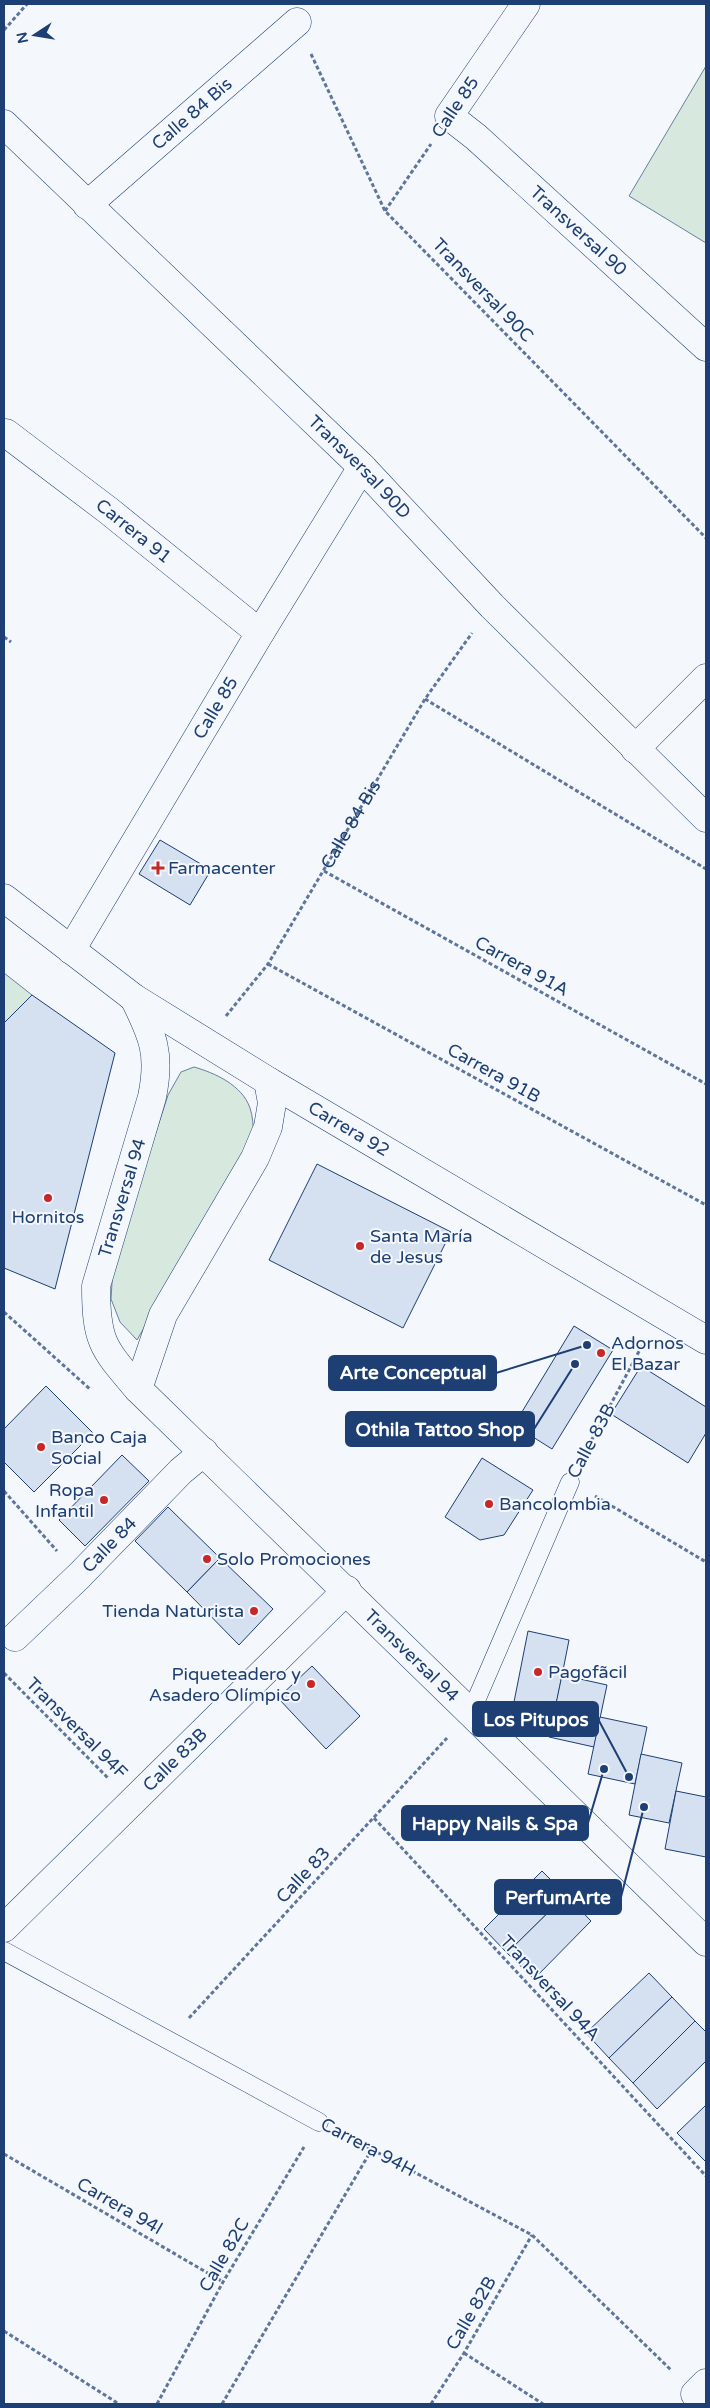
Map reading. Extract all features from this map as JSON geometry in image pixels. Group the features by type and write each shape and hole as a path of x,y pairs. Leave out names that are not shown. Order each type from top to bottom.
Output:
{"street":[{"name":"Calle 85","path":"449,116 526,4"},
{"name":"Calle 84 Bis","path":"87,205 297,22"},
{"name":"Transversal 90","path":"449,116 476,137 706,347"},
{"name":"Transversal 90D","path":"4,124 362,467 492,606 706,818"},
{"name":"Carrera 91","path":"6,433 109,511 260,633"},
{"name":"Calle 85","path":"71,950 260,633 362,467"},
{"path":"635,749 706,678"},
{"name":"Carrera 92","path":"4,898 134,998 268,1080 706,1340"},
{"name":"Transversal 94","path":"134,998 154,1043 157,1072 152,1097 96,1286 96,1313 99,1337 106,1350 138,1389 347,1590 706,1942"},
{"path":"138,1389 163,1315 255,1158 268,1127 272,1103 268,1080"},
{"name":"Calle 84","path":"14,1637 79,1576 181,1471 204,1452"},
{"name":"Calle 83B","path":"4,1928 347,1590"}],"lane":[{"name":"Calle 83B","path":"471,1712 570,1482"},
{"name":"Carrera 94H","path":"4,1950 319,2122"}],"path":[{"path":"4,30 27,4"},
{"name":"Transversal 90C","path":"297,22 385,211 706,538"},
{"name":"Calle 85","path":"385,211 449,116"},
{"name":"Calle 84 Bis","path":"204,1041 268,964 426,699 492,606"},
{"path":"4,637 11,642"},
{"path":"426,699 706,869"},
{"name":"Carrera 91A","path":"324,871 706,1084"},
{"name":"Carrera 91B","path":"268,964 706,1205"},
{"name":"Calle 83B","path":"570,1482 659,1312"},
{"path":"570,1482 706,1562"},
{"path":"4,1491 79,1576"},
{"name":"Transversal 94F","path":"4,1673 132,1802"},
{"name":"Calle 83","path":"170,2040 450,1735"},
{"name":"Transversal 94A","path":"374,1818 706,2176"},
{"name":"Carrera 94H","path":"319,2122 532,2235 701,2388"},
{"name":"Calle 82C","path":"157,2404 223,2282 319,2122"},
{"path":"222,2404 372,2150"},
{"name":"Carrera 94I","path":"4,2154 223,2282"},
{"name":"Calle 82B","path":"431,2404 464,2353 532,2235"},
{"path":"4,2331 119,2404"},
{"path":"464,2353 543,2404"}],"shaded area":[{"path":"706,66 706,243 629,196"},
{"path":"4,973 32,995 4,1025"},
{"path":"194,1067 227,1081 241,1093 251,1111 254,1136 137,1340 120,1322 111,1299 113,1266 168,1095 181,1072"}],"building":[{"path":"160,840 211,870 190,905 139,874"},
{"path":"32,995 115,1053 55,1289 4,1268 4,1023"},
{"name":"Santa María de Jesus","path":"317,1164 451,1232 403,1328 269,1260"},
{"path":"574,1326 613,1350 552,1449 514,1425"},
{"path":"641,1366 706,1407 706,1433 688,1463 611,1414"},
{"name":"Banco Caja Social","path":"46,1386 93,1433 34,1492 4,1462 4,1429"},
{"name":"Ropa Infantil","path":"122,1455 149,1481 85,1546 59,1520"},
{"name":"Bancolombia","path":"482,1458 533,1490 504,1535 480,1540 445,1517"},
{"path":"168,1507 220,1558 187,1592 135,1541"},
{"path":"220,1558 273,1609 239,1645 187,1592"},
{"path":"528,1631 569,1640 555,1711 514,1702"},
{"path":"312,1666 360,1716 326,1749 278,1698"},
{"path":"562,1675 607,1685 594,1747 549,1737"},
{"path":"600,1717 647,1727 635,1784 588,1774"},
{"path":"641,1754 682,1763 669,1823 629,1815"},
{"path":"676,1791 706,1797 706,1857 665,1849"},
{"path":"542,1871 566,1895 507,1953 484,1929"},
{"path":"566,1895 591,1921 534,1979 507,1953"},
{"path":"649,1973 672,1997 609,2058 586,2033"},
{"path":"672,1997 695,2021 633,2083 609,2058"},
{"path":"695,2021 706,2032 706,2061 657,2109 633,2083"},
{"path":"706,2105 706,2160 705,2161 677,2133"}],"place":[{"name":"Farmacenter","path":"158,868"},
{"name":"Hornitos","path":"48,1198"},
{"name":"Santa María de Jesus","path":"360,1246"},
{"name":"Arte Conceptual","path":"587,1345"},
{"name":"Adornos El Bazar","path":"601,1353"},
{"name":"Othila Tattoo Shop","path":"575,1364"},
{"name":"Banco Caja Social","path":"41,1447"},
{"name":"Ropa Infantil","path":"104,1500"},
{"name":"Bancolombia","path":"489,1504"},
{"name":"Solo Promociones","path":"207,1559"},
{"name":"Tienda Naturista","path":"254,1611"},
{"name":"Pagofãcil","path":"538,1672"},
{"name":"Piqueteadero y Asadero Olímpico","path":"311,1684"},
{"name":"Happy Nails & Spa","path":"604,1769"},
{"name":"Los Pitupos","path":"629,1777"},
{"name":"PerfumArte","path":"644,1807"}]}
